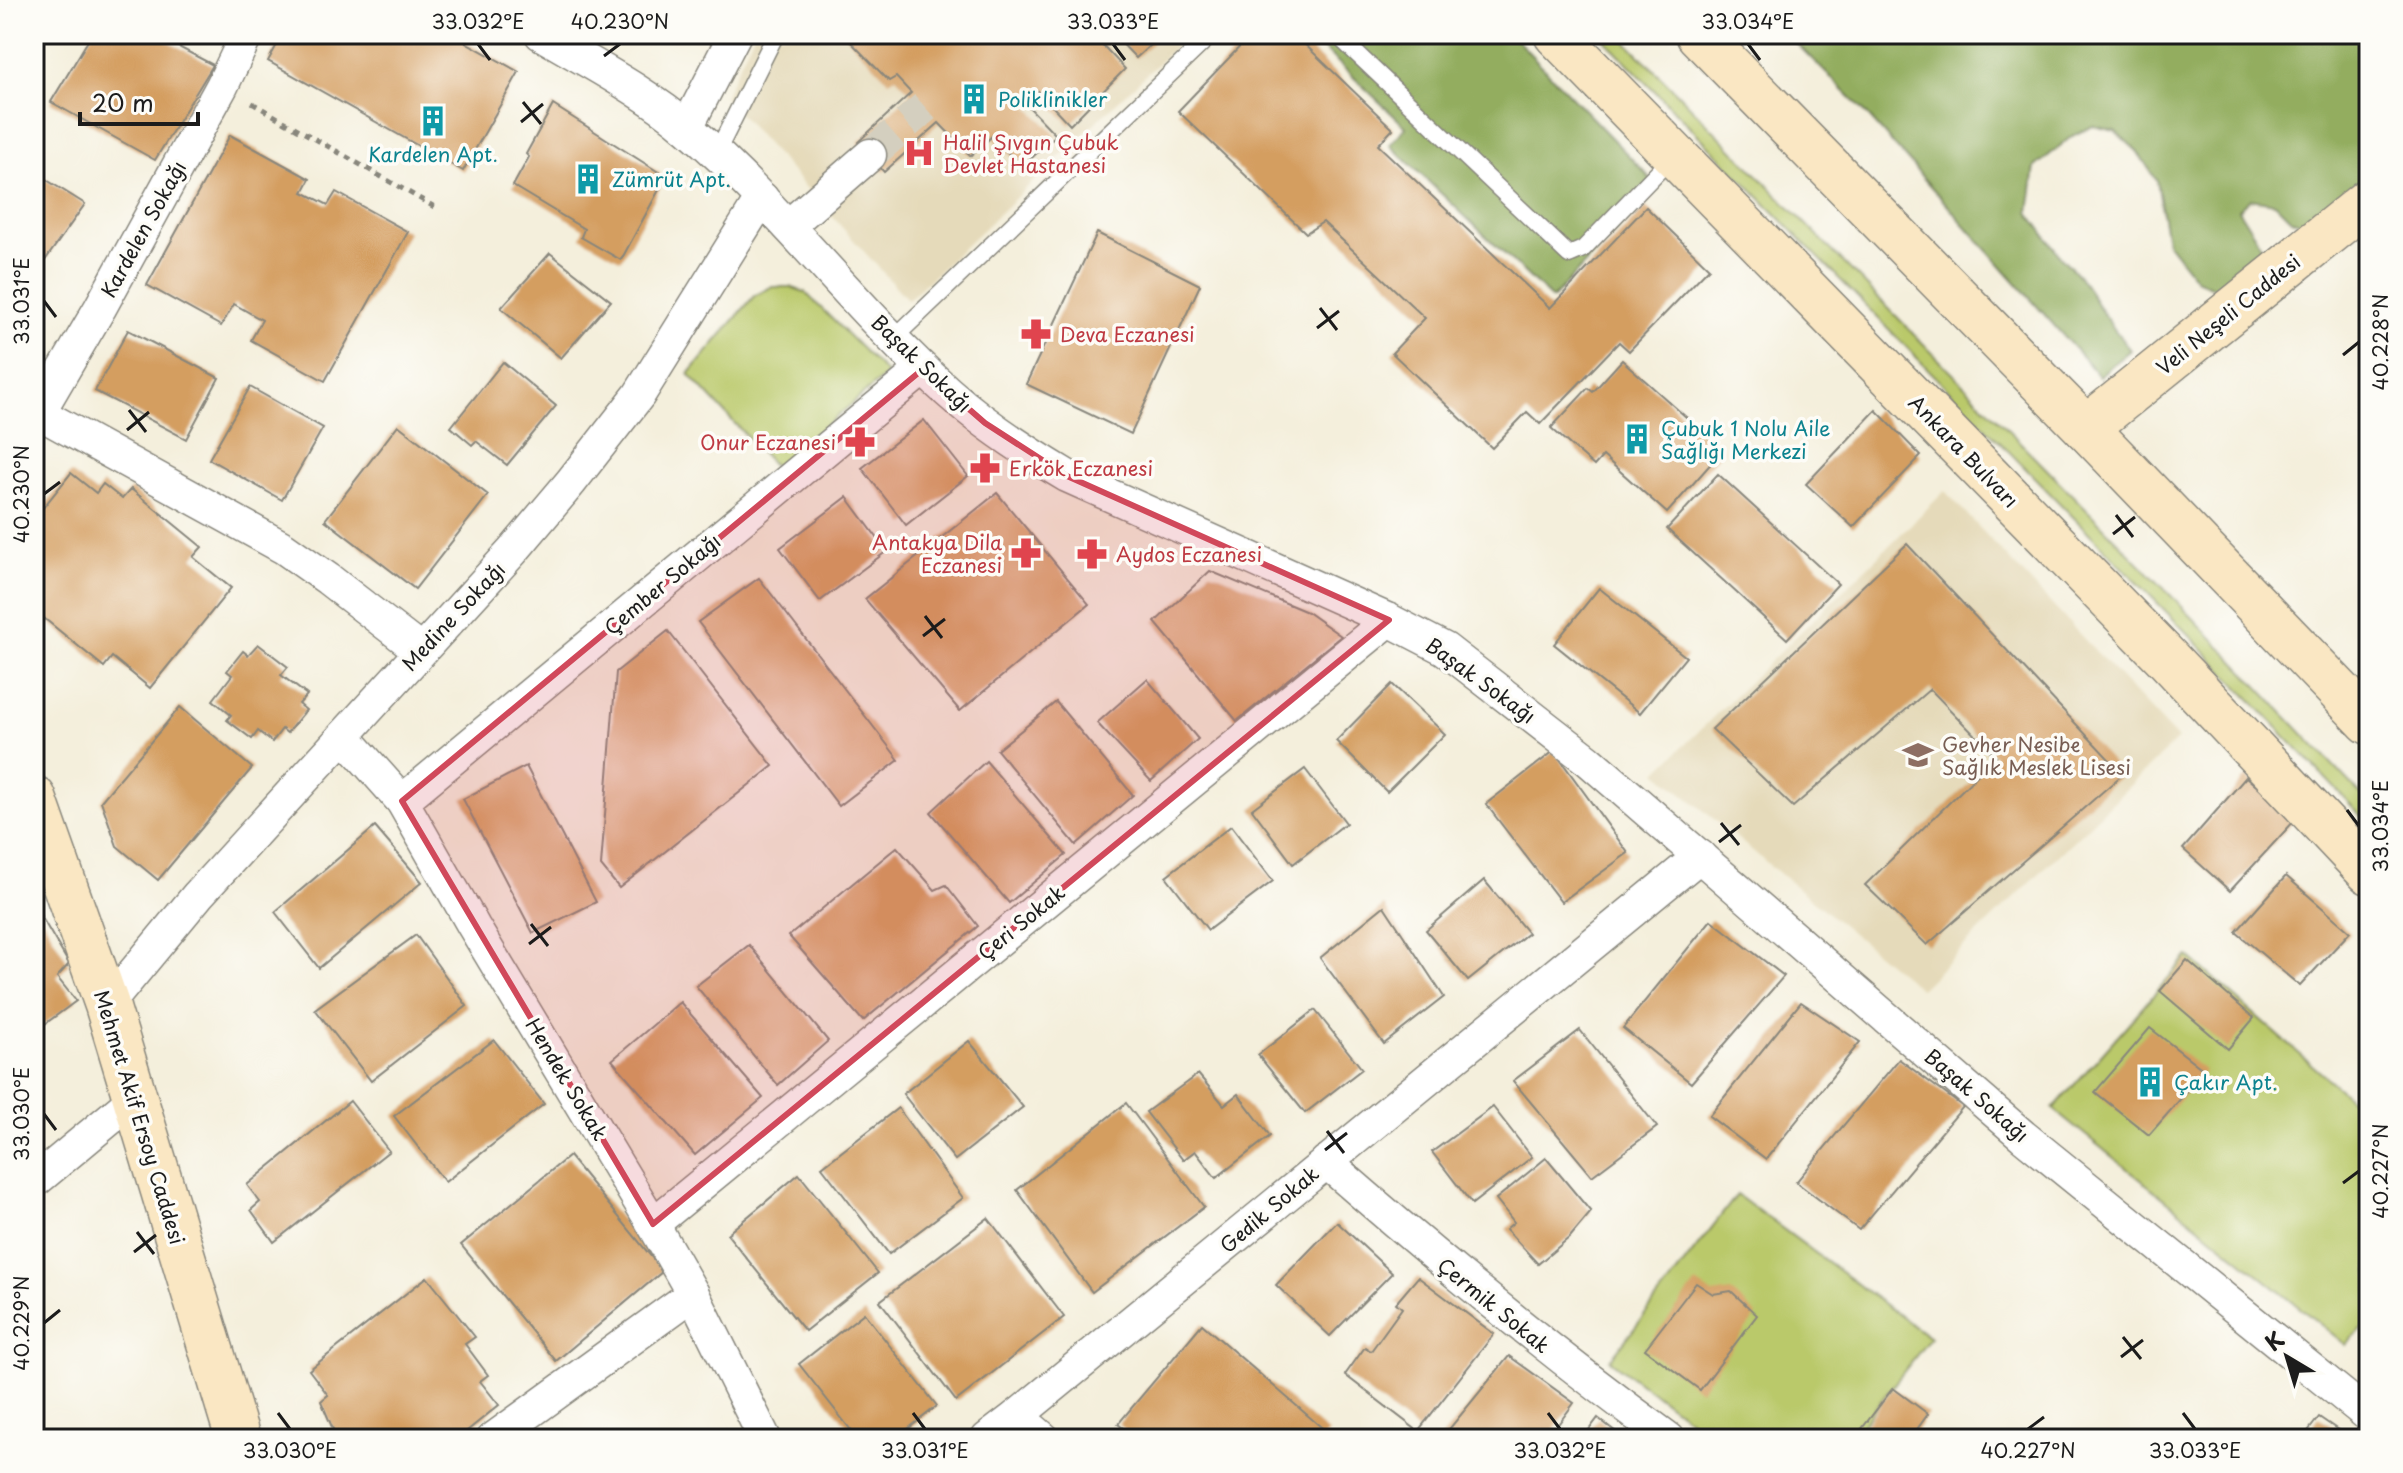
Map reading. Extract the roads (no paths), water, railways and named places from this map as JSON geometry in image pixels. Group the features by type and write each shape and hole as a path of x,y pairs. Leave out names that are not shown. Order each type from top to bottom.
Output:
{"main road":[{"name":"Ankara Bulvarı","path":"1556,34 2154,645 2369,872"},
{"path":"1698,34 2086,428 2369,722"},
{"name":"Veli Neşeli Caddesi","path":"2086,428 2369,200"},
{"name":"Mehmet Akif Ersoy Caddesi","path":"34,798 107,1005 238,1439"}],"street":[{"name":"Kardelen Sokağı","path":"36,417 100,308 222,86 247,34"},
{"name":"Başak Sokağı","path":"541,34 687,127 762,198 923,369 985,423 1023,450 1067,476 1389,620 1445,649 1588,760 2023,1136 2369,1416"},
{"path":"687,127 735,34"},
{"path":"788,226 870,155"},
{"name":"Medine Sokağı","path":"107,1005 198,895 522,540 571,482 639,395 762,198"},
{"name":"Çember Sokağı","path":"402,801 923,369"},
{"path":"36,417 284,548 421,651"},
{"name":"Çeri Sokak","path":"653,1224 1389,620"},
{"name":"Hendek Sokak","path":"344,736 402,801 693,1294 765,1439"},
{"name":"Gedik Sokak","path":"987,1439 1700,856"},
{"path":"34,1182 135,1098"},
{"name":"Çermik Sokak","path":"1326,1162 1448,1269 1589,1381 1669,1439"},
{"path":"493,1439 693,1294"},
{"path":"1017,1416 1044,1439"}],"lane":[{"path":"716,154 776,34"},
{"path":"894,338 1212,34"},
{"path":"1336,34 1569,255 1583,249 1674,155"}],"tunnel":[{"path":"870,155 925,107"}],"place":[{"name":"Poliklinikler","path":"974,99"},
{"name":"Kardelen Apt.","path":"433,121"},
{"name":"Halil Şıvgın Çubuk Devlet Hastanesi","path":"919,153"},
{"name":"Zümrüt Apt.","path":"588,179"},
{"name":"Deva Eczanesi","path":"1036,334"},
{"name":"Çubuk 1 Nolu Aile Sağlığı Merkezi","path":"1637,439"},
{"name":"Onur Eczanesi","path":"860,442"},
{"name":"Erkök Eczanesi","path":"985,468"},
{"name":"Antakya Dila Eczanesi","path":"1026,553"},
{"name":"Aydos Eczanesi","path":"1092,554"},
{"name":"Gevher Nesibe Sağlık Meslek Lisesi","path":"1918,755"},
{"name":"Çakır Apt.","path":"2150,1082"}]}
